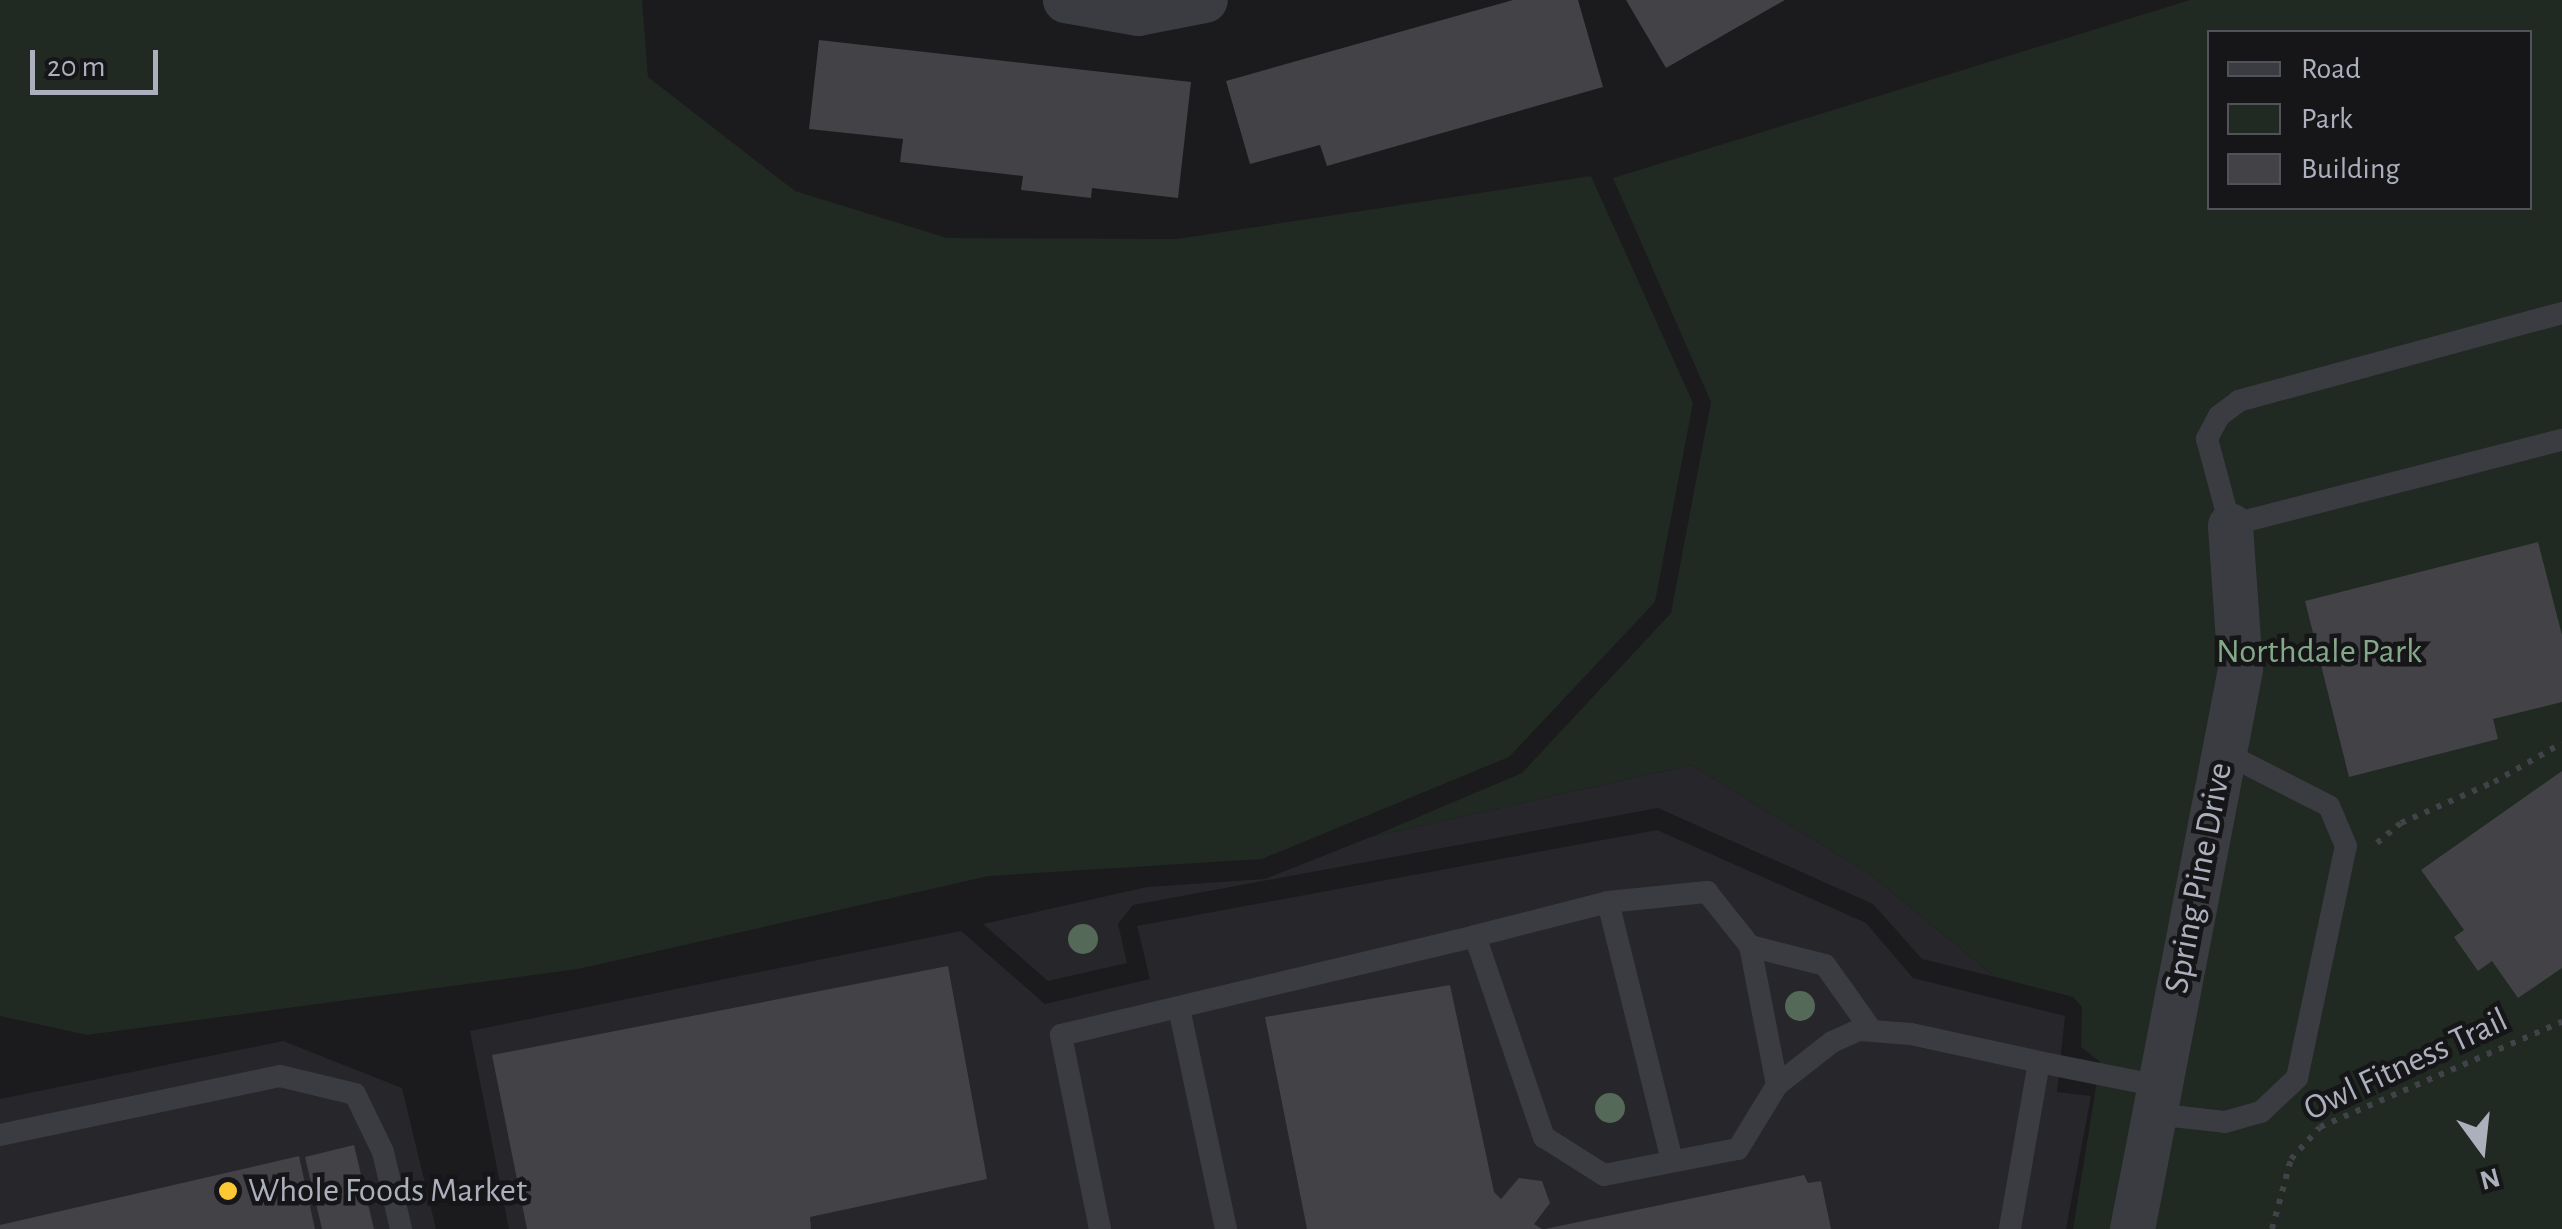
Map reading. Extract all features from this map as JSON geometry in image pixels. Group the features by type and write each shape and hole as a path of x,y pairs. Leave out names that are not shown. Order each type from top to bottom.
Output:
{"street":[{"path":"1065,0 1138,13 1205,0"},
{"name":"Spring Pine Drive","path":"2132,1229 2240,669 2230,525"}],"lane":[{"path":"2562,312 2239,402 2219,416 2207,439 2230,525 2562,440"},
{"path":"1475,936 1544,1137 1604,1175 1738,1149 1778,1084 1832,1042 1870,1028 2039,1062 2225,1122 2261,1112 2297,1078 2346,846 2329,806 2224,752"},
{"path":"1100,1229 1061,1035 1608,902 1708,892 1750,946 1778,1084"},
{"path":"1608,902 1672,1162"},
{"path":"1750,946 1825,964 1870,1028"},
{"path":"1179,1008 1226,1229"},
{"path":"2010,1229 2039,1062"},
{"path":"0,1136 280,1076 356,1094 383,1152 401,1229"}],"path":[{"path":"2346,846 2380,842 2402,822 2494,782 2562,743"},
{"name":"Owl Fitness Trail","path":"2272,1229 2291,1160 2320,1127 2562,1022"}],"shaded area":[{"path":"1691,765 1870,874 1995,977 1922,959 1873,904 1658,808 1133,905 1118,924 1127,963 1048,981 983,924 1147,887 1265,879 1371,837"},
{"path":"1657,830 1866,923 1913,978 2065,1016 2057,1092 2091,1096 2066,1229 509,1229 470,1031 961,931 1045,1004 1150,979 1137,926"},
{"path":"283,1041 402,1088 436,1229 0,1229 0,1099"}],"green space":[{"path":"0,0 642,0 648,77 795,191 947,238 1177,239 1591,176 1693,403 1655,602 1509,757 1262,859 989,876 578,969 87,1035 0,1016"},
{"name":"Northdale Park","path":"2190,0 2562,0 2562,1229 2073,1229 2100,1062 2081,1047 2082,1007 2073,997 1995,977 1870,874 1691,765 1371,837 1522,773 1671,613 1711,402 1613,178"}],"building":[{"path":"1513,0 1578,0 1603,87 1327,166 1320,145 1250,164 1226,81"},
{"path":"1626,0 1785,0 1666,68"},
{"path":"819,40 1191,82 1178,198 1092,188 1091,198 1021,190 1023,176 900,162 903,139 809,129"},
{"path":"2538,542 2562,635 2562,702 2493,719 2498,739 2349,777 2305,601"},
{"path":"2562,771 2562,968 2518,998 2492,961 2478,971 2454,937 2464,930 2421,870"},
{"path":"948,966 987,1179 810,1217 811,1229 527,1229 492,1055"},
{"path":"1450,985 1494,1192 1501,1199 1519,1178 1542,1181 1550,1203 1534,1224 1542,1229 1307,1229 1265,1017"},
{"path":"354,1145 374,1229 322,1229 305,1157"},
{"name":"Whole Foods Market","path":"299,1156 315,1229 0,1229 0,1225"},
{"path":"1804,1175 1808,1183 1821,1181 1831,1229 1545,1229"}],"place":[{"name":"Whole Foods Market","path":"228,1191"}]}
